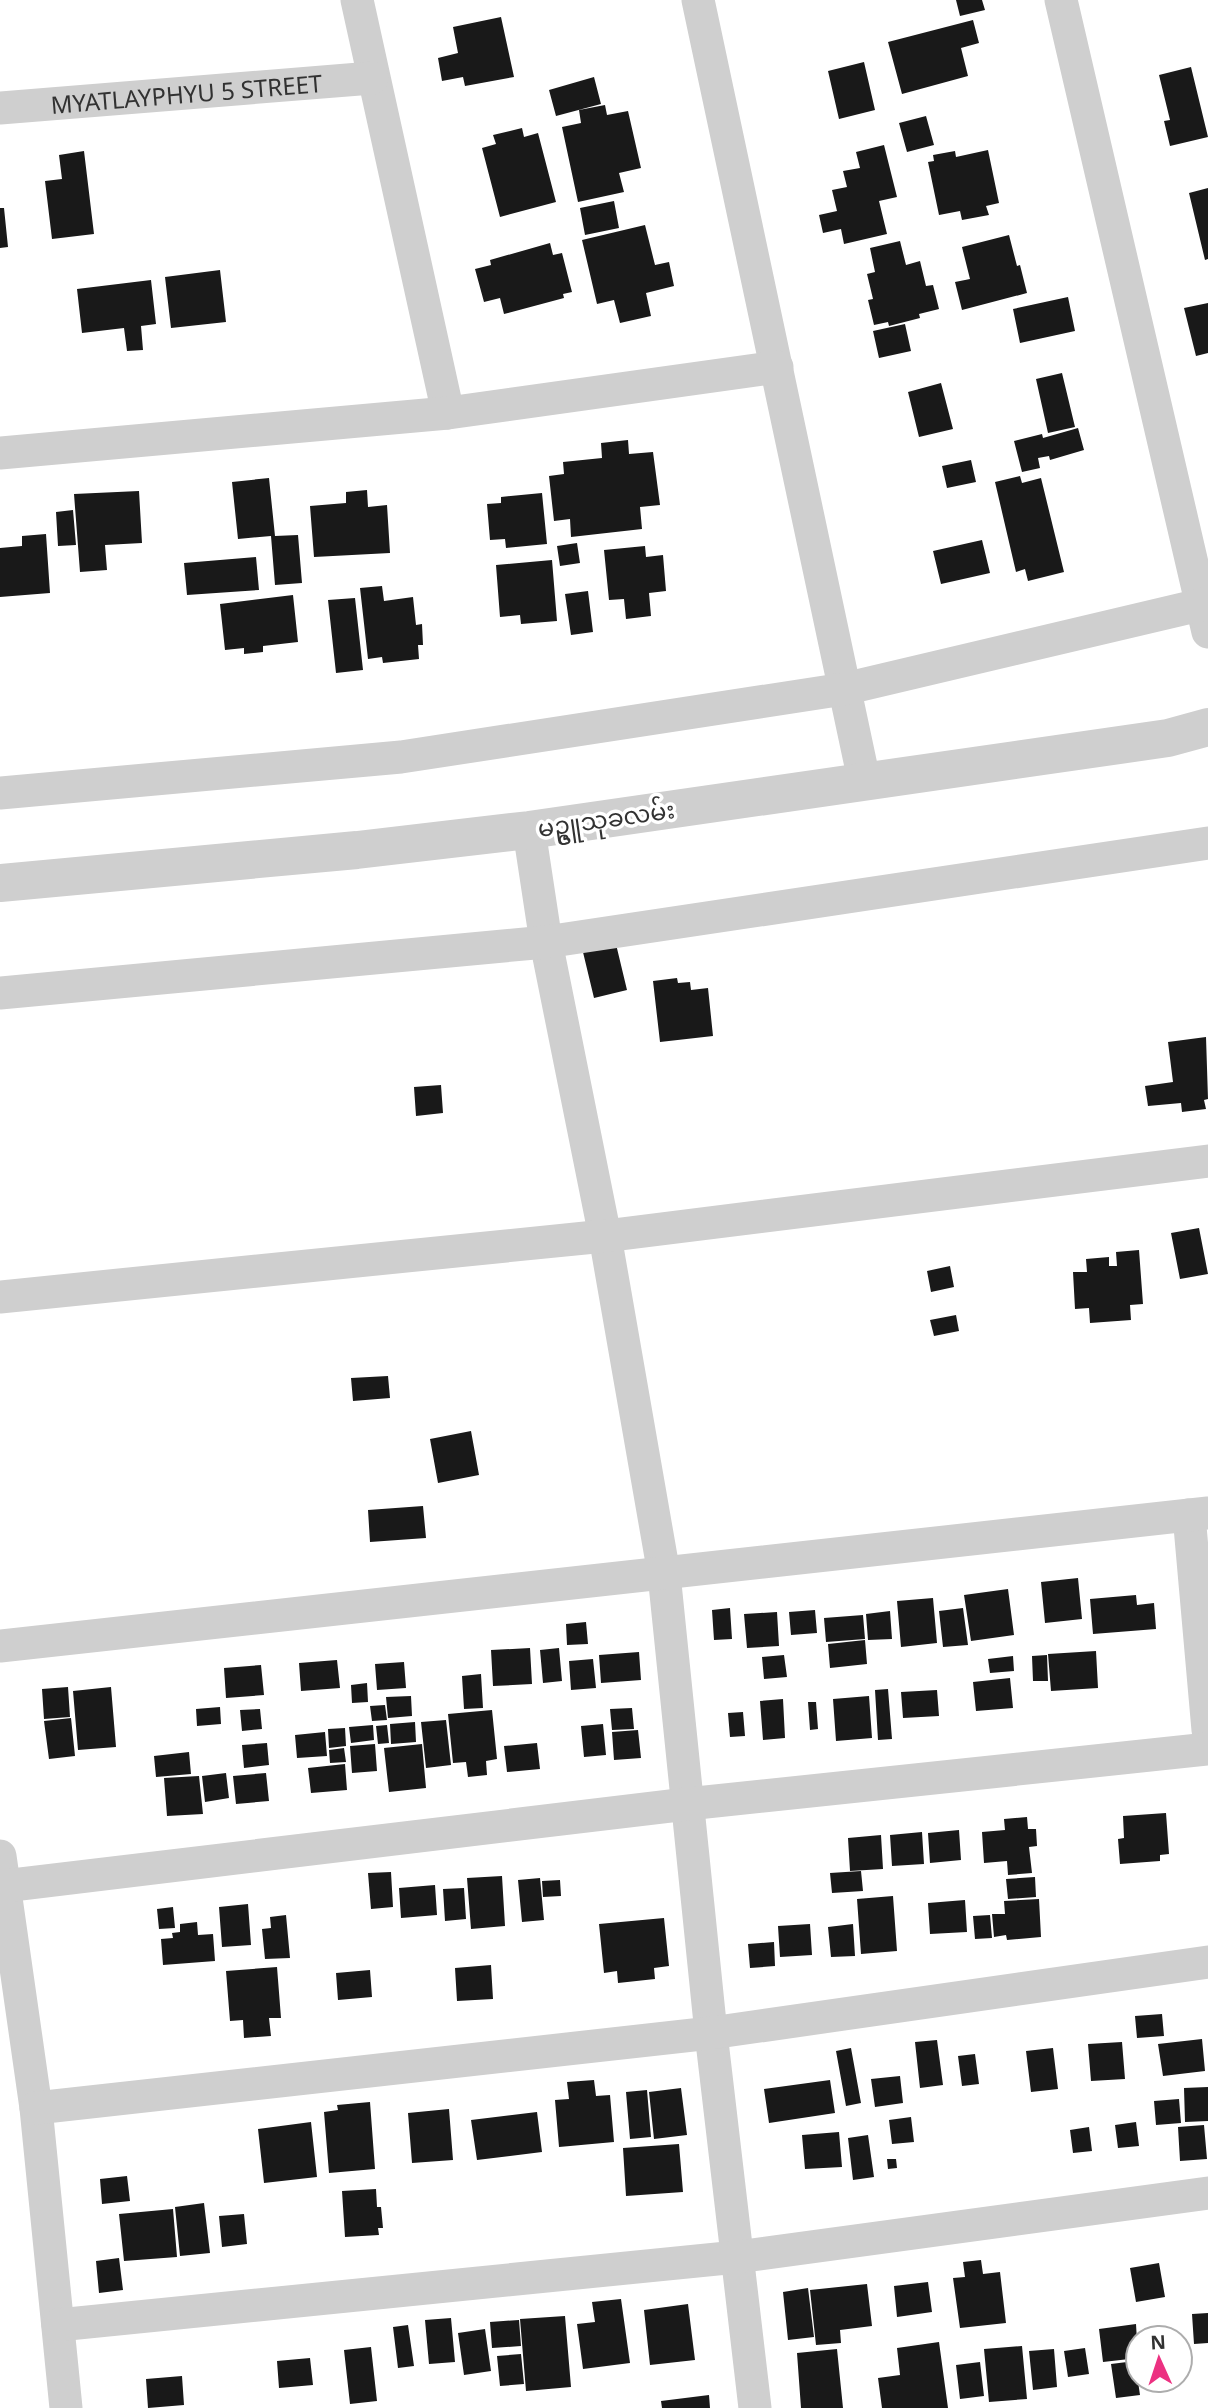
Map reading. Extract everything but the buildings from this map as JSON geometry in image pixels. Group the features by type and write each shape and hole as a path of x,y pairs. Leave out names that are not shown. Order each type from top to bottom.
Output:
{"street":[{"path":"357,0 372,78 448,413"},
{"path":"698,0 864,780"},
{"path":"0,793 401,757 844,689 1206,613 1061,0"},
{"name":"MYATLAYPHYU 5 STREET","path":"0,108 372,78"},
{"path":"0,453 448,413 777,368"},
{"name":"မဥ္ဇူသုခလမ်း","path":"0,883 357,850 528,830 1168,738 1208,727"},
{"path":"528,830 547,942 605,1236 664,1574 711,2033 755,2408"},
{"path":"0,993 547,942 1208,844"},
{"path":"0,1297 605,1236 1208,1161"},
{"path":"0,1646 1198,1514 1208,1730"},
{"path":"66,2408 36,2108 2,1871 687,1804 1208,1749"},
{"path":"36,2108 711,2033 1208,1962"},
{"path":"58,2325 737,2257 1208,2193"}]}
